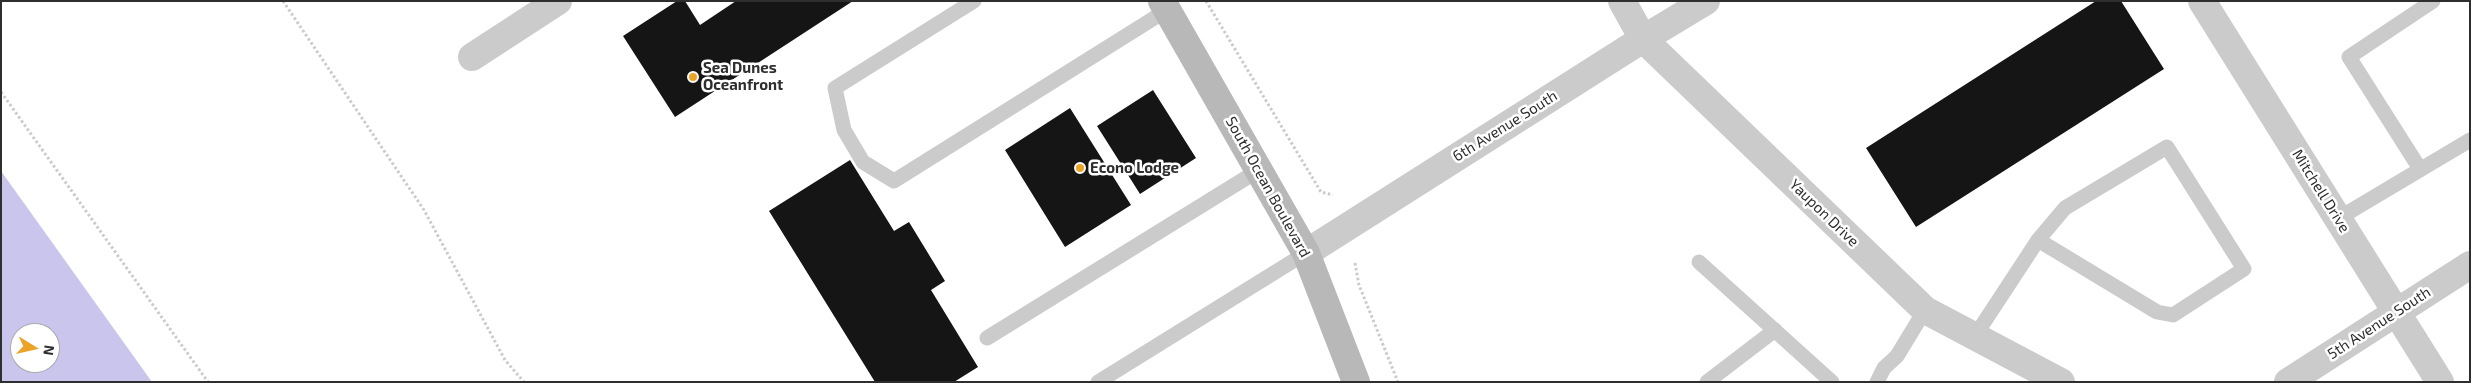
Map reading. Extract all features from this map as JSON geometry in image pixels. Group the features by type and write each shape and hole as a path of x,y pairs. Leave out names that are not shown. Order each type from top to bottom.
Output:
{"main road":[{"name":"South Ocean Boulevard","path":"1165,6 1306,253 1356,382"}],"street":[{"path":"472,57 558,1"},
{"name":"Yaupon Drive","path":"1622,1 1643,39 1925,310 2061,382"},
{"name":"6th Avenue South","path":"1306,253 1706,1"},
{"name":"Mitchell Drive","path":"2202,1 2440,382"},
{"name":"5th Avenue South","path":"2288,382 2470,265"}],"lane":[{"path":"974,1 836,88 844,130 863,162 894,181 1165,6"},
{"path":"2420,169 2349,57 2433,1"},
{"path":"2339,218 2470,140"},
{"path":"1975,336 2038,240 2065,208 2167,147 2244,269 2173,315 2156,312 2038,240"},
{"path":"986,338 1259,170"},
{"path":"1098,382 1306,253"},
{"path":"1699,262 1832,382"},
{"path":"1877,382 1884,368 1896,356 1925,310"},
{"path":"1707,382 1775,330"}],"path":[{"path":"283,1 424,210 505,360 524,382"},
{"path":"1206,1 1321,192 1334,195 1357,249 1354,260 1359,285 1398,382"},
{"path":"1,92 208,382"}],"shaded area":[{"path":"1,171 152,382 1,382"}],"building":[{"name":"Sea Dunes Oceanfront","path":"677,1 685,1 700,25 736,1 853,1 675,117 623,36"},
{"path":"2096,1 2121,1 2164,69 1916,227 1866,148"},
{"path":"1153,90 1196,158 1140,194 1097,126"},
{"path":"1070,108 1131,205 1065,247 1005,150"},
{"path":"850,160 894,231 909,222 945,281 931,290 978,367 954,382 875,382 769,211"}],"place":[{"name":"Sea Dunes Oceanfront","path":"693,77"},
{"name":"Econo Lodge","path":"1080,168"}]}
